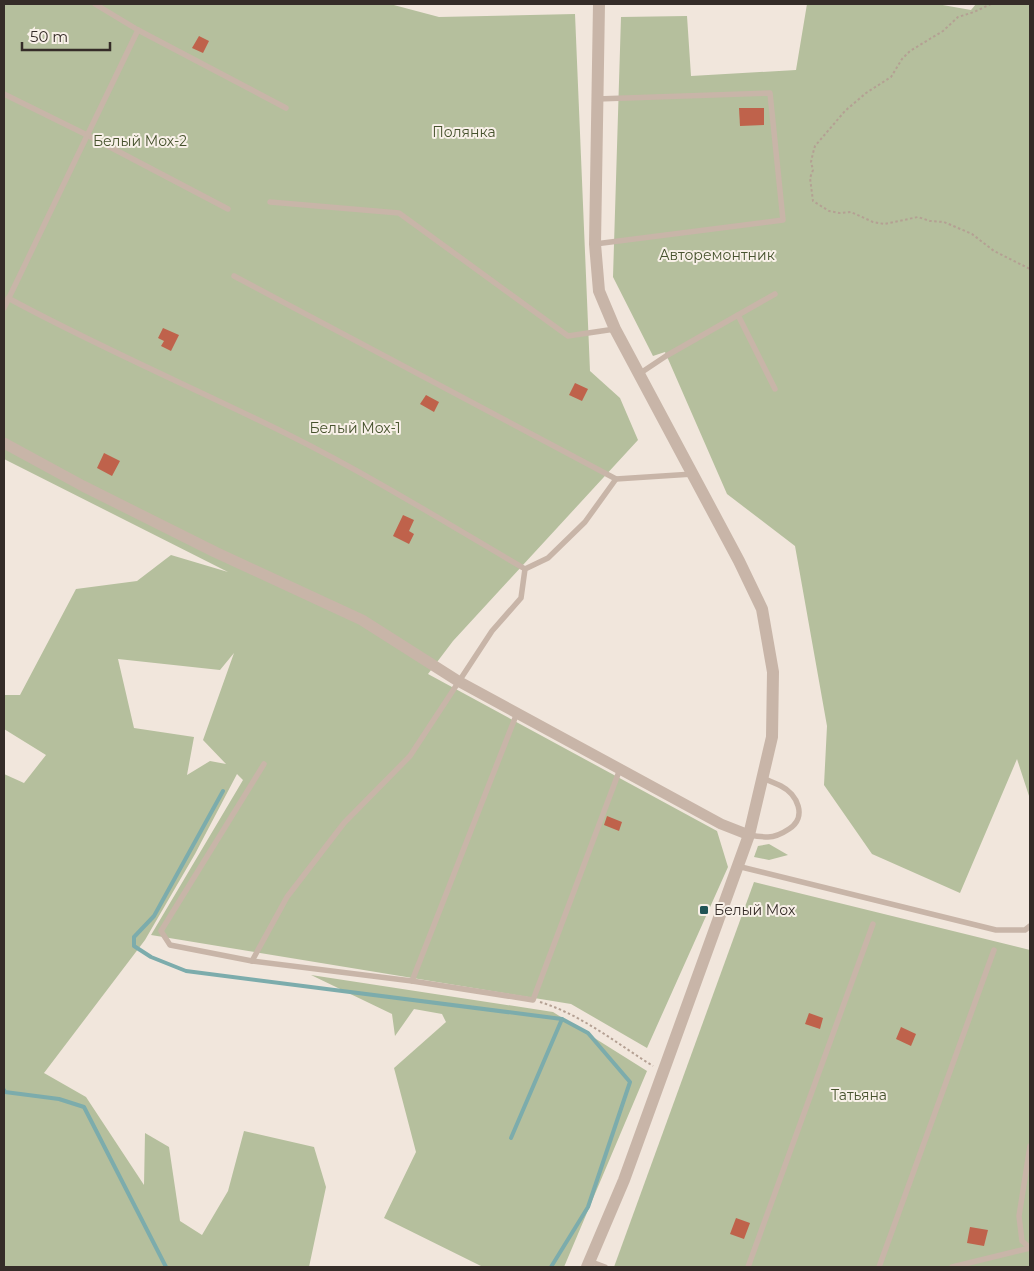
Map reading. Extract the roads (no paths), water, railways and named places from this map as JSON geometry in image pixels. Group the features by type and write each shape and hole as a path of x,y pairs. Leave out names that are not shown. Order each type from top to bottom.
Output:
{"street":[{"path":"588,1264 624,1180 749,835 772,737 772,672 762,609 739,561 615,329 599,292 595,244 599,4"},
{"path":"4,443 83,486 215,552 362,620 458,681 721,824 749,835"}],"lane":[{"path":"95,4 138,30 286,108"},
{"path":"4,308 138,30"},
{"path":"595,244 783,220 770,93 597,99"},
{"path":"4,94 228,209"},
{"path":"270,202 399,213 568,336 615,329"},
{"path":"234,276 616,479 693,474"},
{"path":"639,374 666,356 775,294"},
{"path":"8,298 69,331 292,436 420,507 525,569"},
{"path":"738,315 775,389"},
{"path":"525,569 548,558 584,522 616,479"},
{"path":"252,961 287,897 344,823 410,756 492,631 521,598 525,569"},
{"path":"412,981 517,713"},
{"path":"264,764 160,931 170,944 252,961 412,981 532,1000 620,769"},
{"path":"749,835 770,838 776,836 794,826 799,818 799,806 792,795 782,786 763,778"},
{"path":"737,866 996,930 1025,930 1030,926"},
{"path":"748,1267 873,924"},
{"path":"879,1267 994,950"},
{"path":"1030,1146 1019,1216 1022,1241 1030,1248"},
{"path":"952,1267 1030,1248"},
{"path":"588,1264 605,1267"}],"waterway":[{"path":"223,791 154,916 134,937 134,946 151,957 186,971 562,1019 588,1033 630,1082 588,1207 551,1267"},
{"path":"511,1138 562,1019"},
{"path":"4,1090 5,1092 59,1099 84,1107 166,1267"}],"place":[{"name":"Белый Мох","path":"704,910"}],"park label":[{"name":"Полянка","path":"464,132"},
{"name":"Белый Мох-2","path":"140,141"},
{"name":"Авторемонтник","path":"717,255"},
{"name":"Белый Мох-1","path":"355,428"},
{"name":"Татьяна","path":"859,1095"}]}
